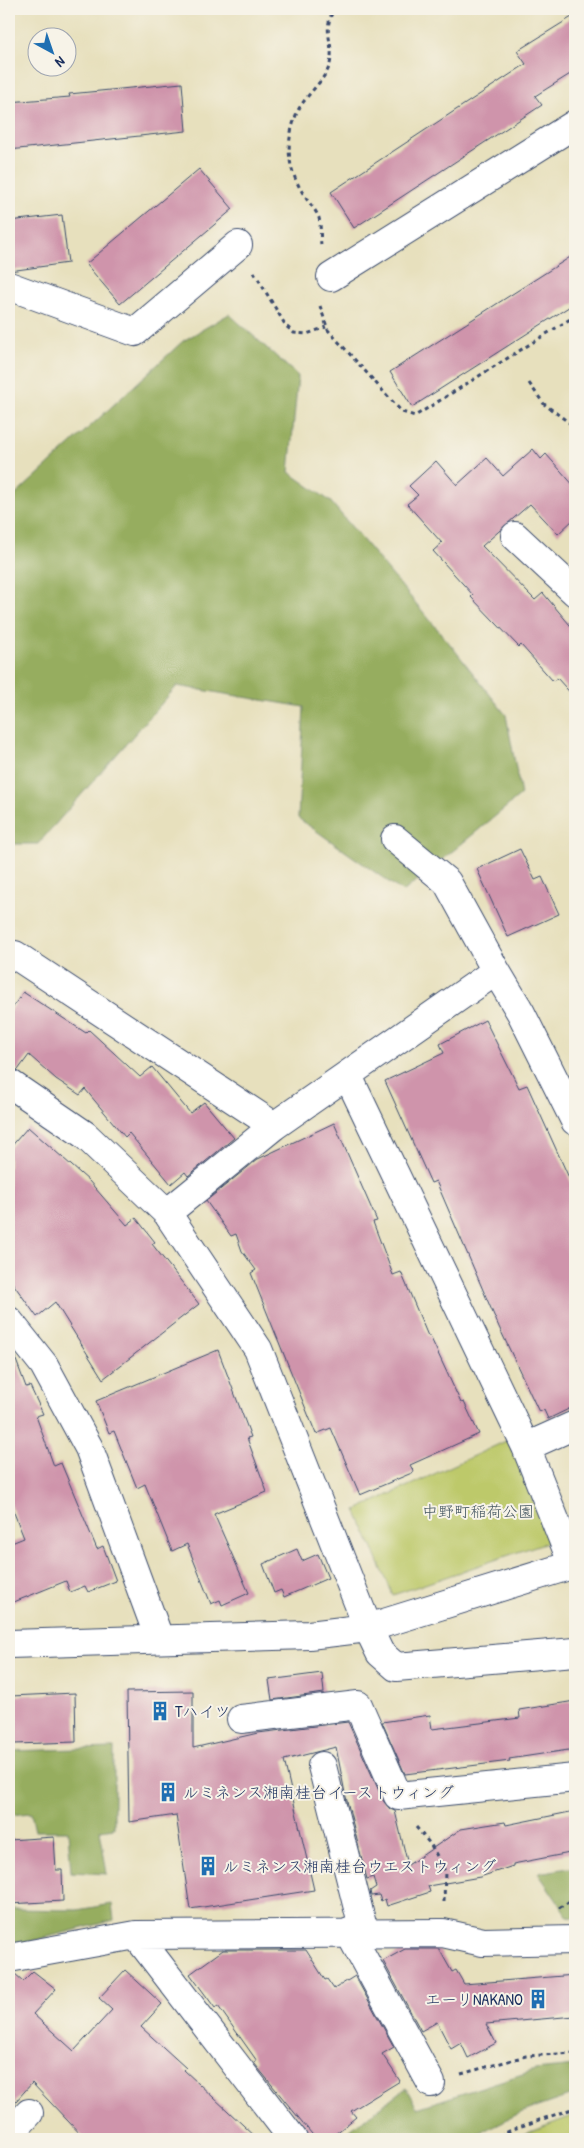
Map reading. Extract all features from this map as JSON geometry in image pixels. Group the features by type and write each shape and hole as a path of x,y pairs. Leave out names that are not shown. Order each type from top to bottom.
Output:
{"street":[{"path":"331,277 575,124"},
{"path":"9,286 135,332 238,245"},
{"path":"515,536 575,592"},
{"path":"396,839 447,882 521,1013 575,1121"},
{"path":"9,954 15,955 274,1126"},
{"path":"167,1213 274,1126 496,971"},
{"path":"9,1644 309,1635 368,1628 574,1565 526,1448 348,1076"},
{"path":"9,1083 85,1135 167,1213 258,1348 368,1628 380,1653 396,1667 575,1652"},
{"path":"9,1322 44,1365 89,1448 159,1638"},
{"path":"526,1448 575,1425"},
{"path":"241,1719 358,1705 398,1796 575,1778"},
{"path":"322,1766 357,1932 431,2082"},
{"path":"9,1958 136,1935 357,1932 444,1933 483,1942 575,1940"},
{"path":"136,1935 293,2139"},
{"path":"9,2135 28,2114"}],"path":[{"path":"319,217 299,188 288,156 290,132 300,105 330,66 330,49 327,33 328,20 334,9"},
{"path":"238,245 286,326 294,333 307,334 327,328 402,412 415,416 575,316"},
{"path":"529,383 544,404 575,427"},
{"path":"398,1796 412,1822 431,1845 445,1871 444,1933"},
{"path":"431,2082 526,2056 575,2053"},
{"path":"492,2139 516,2128 575,2108"}],"green space":[{"path":"229,314 298,376 289,472 330,501 450,644 506,715 521,795 403,892 298,818 304,707 177,686 38,844 9,844 9,501 183,341"},
{"name":"中野町稲荷公園","path":"508,1440 550,1541 393,1595 356,1510"},
{"path":"114,1748 114,1828 100,1830 107,1874 71,1872 68,1831 35,1831 31,1813 9,1815 9,1751"},
{"path":"575,1867 575,1918 568,1917 538,1873"},
{"path":"112,1904 114,1920 9,1947 9,1909 77,1910"},
{"path":"575,2066 575,2094 520,2113 467,2139 338,2139 406,2088 417,2108 535,2070"},
{"path":"575,2115 575,2139 512,2139 519,2136"}],"building":[{"path":"575,15 575,71 535,96 542,105 354,228 331,192 526,64 517,51"},
{"path":"182,83 186,131 9,150 9,102 70,97 69,94"},
{"path":"199,169 233,209 120,304 86,264"},
{"path":"62,215 68,263 9,271 9,221"},
{"path":"575,254 575,303 412,407 390,372"},
{"path":"533,449 541,459 546,454 575,487 575,518 558,534 530,504 482,546 535,600 543,593 575,631 575,698 557,678 553,681 521,645 519,647 471,597 473,595 433,551 442,543 407,504 418,495 409,486 436,461 457,485 487,458 503,476"},
{"path":"520,849 535,880 542,877 559,914 508,937 477,869"},
{"path":"23,992 86,1033 89,1030 140,1077 152,1067 190,1113 204,1102 234,1138 188,1176 185,1172 171,1184 129,1133 125,1137 85,1089 80,1095 56,1079 29,1055 18,1070 9,1068 9,1013"},
{"path":"485,1020 519,1088 527,1085 575,1191 575,1406 548,1419 544,1410 539,1412 499,1327 436,1181 431,1183 385,1081 444,1053 440,1044"},
{"path":"334,1123 377,1221 373,1222 393,1275 401,1272 428,1336 430,1336 461,1403 464,1402 479,1434 410,1465 414,1472 360,1495 331,1428 316,1434 251,1273 256,1270 242,1251 236,1234 231,1236 206,1201 258,1159"},
{"path":"28,1127 89,1181 127,1225 136,1218 155,1242 152,1244 199,1304 103,1379 55,1302 37,1317 9,1278 9,1149"},
{"path":"9,1350 13,1352 26,1387 30,1386 43,1414 36,1416 54,1466 61,1463 97,1549 103,1546 116,1581 88,1592 85,1586 70,1592 66,1581 9,1604 9,1544 24,1538 9,1500"},
{"path":"218,1350 251,1437 247,1438 267,1492 214,1514 249,1593 222,1605 220,1600 211,1604 187,1544 172,1551 145,1484 137,1488 114,1431 109,1433 96,1401"},
{"path":"297,1549 302,1561 318,1554 328,1578 284,1597 281,1590 274,1593 263,1564"},
{"path":"322,1673 324,1693 272,1700 269,1680"},
{"path":"193,1691 193,1748 258,1733 348,1722 384,1802 390,1809 395,1811 408,1865 461,1829 505,1822 506,1825 575,1811 575,1852 513,1864 513,1866 480,1877 428,1886 430,1892 387,1906 385,1899 381,1901 379,1895 371,1896 370,1891 376,1887 373,1877 367,1879 345,1793 336,1747 284,1760 314,1890 190,1909 176,1815 129,1822 127,1692"},
{"path":"75,1693 76,1742 14,1744 14,1738 12,1738 11,1696"},
{"path":"575,1701 575,1749 509,1759 510,1761 405,1774 382,1722 430,1715 432,1729 520,1718 519,1710"},
{"path":"54,1837 56,1870 62,1870 63,1901 9,1904 9,1840"},
{"path":"405,1949 439,1949 452,1972 456,1970 464,1984 575,1975 575,2016 486,2024 496,2043 468,2058 461,2043 451,2049 437,2022 421,2031 383,1961"},
{"path":"223,1950 306,1950 325,1980 327,1979 334,1989 355,1976 394,2047 382,2054 400,2081 351,2111 356,2117 329,2139 316,2139 254,2063 257,2061 218,2006 215,2008 190,1974"},
{"path":"125,1970 162,2004 141,2027 186,2068 184,2070 258,2139 85,2139 32,2083 9,2109 9,1973 14,1973 23,1981 33,1971 56,1989 33,2014 74,2051 112,2010 99,1998"}],"place":[{"name":"Tハイツ","path":"160,1711"},
{"name":"ルミネンス湘南桂台イーストウィング","path":"168,1792"},
{"name":"ルミネンス湘南桂台ウエストウィング","path":"208,1866"},
{"name":"エーリNAKANO","path":"538,1999"}]}
